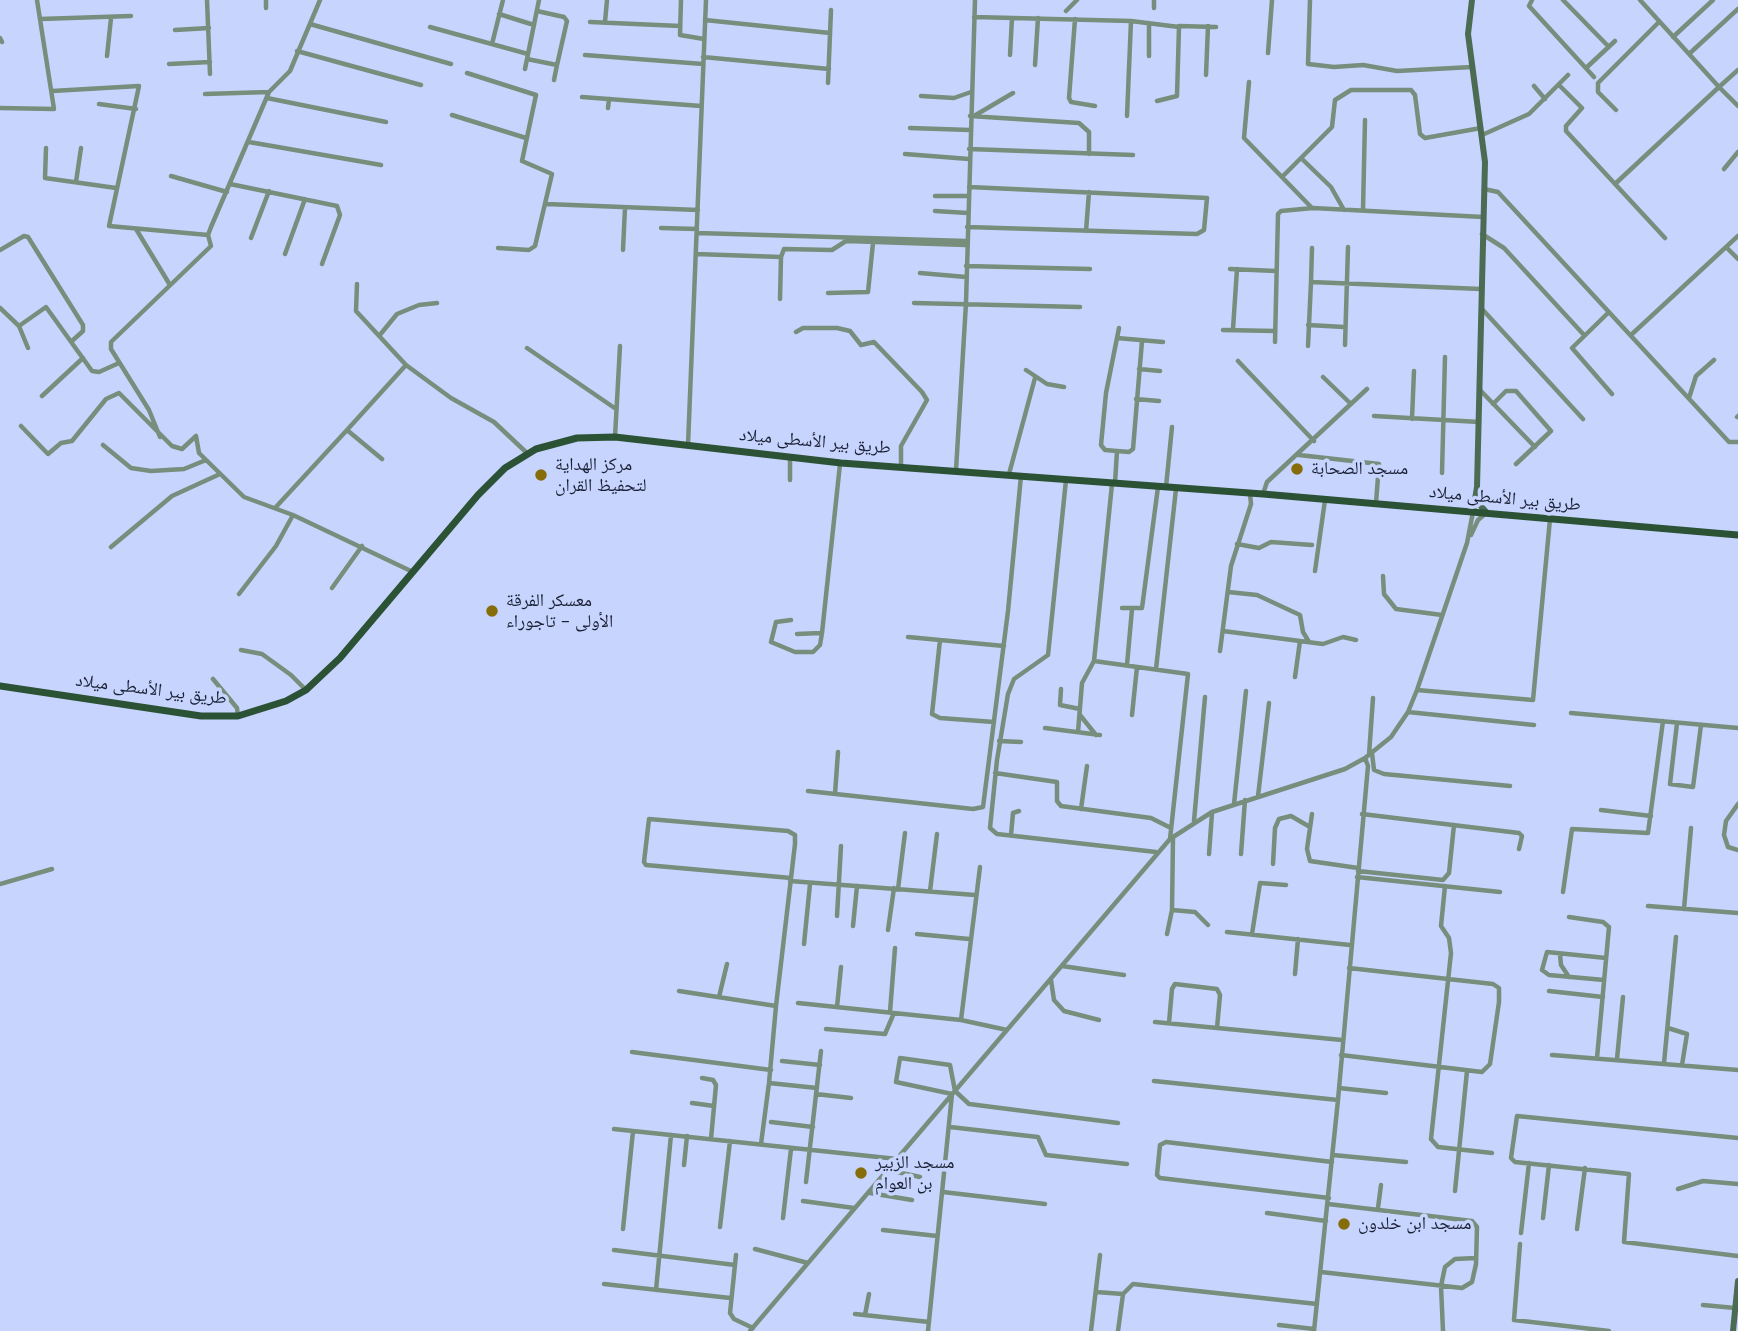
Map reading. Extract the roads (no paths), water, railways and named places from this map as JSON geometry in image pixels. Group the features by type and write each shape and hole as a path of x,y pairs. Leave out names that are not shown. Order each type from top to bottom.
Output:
{"main road":[{"path":"1472,0 1468,24 1482,131 1484,189 1477,487 1473,512"},
{"name":"طريق بير الأسطى ميلاد","path":"0,686 201,716 238,716 278,704 306,690 340,658 491,481 528,454 577,438 615,438 841,463 901,465 1264,494 1738,535"},
{"path":"1477,487 1480,505 1487,513"},
{"path":"1733,1331 1738,1281"}],"street":[{"path":"0,108 53,110 37,0"},
{"path":"207,0 210,74"},
{"path":"265,0 266,8"},
{"path":"160,437 149,410 111,349 111,341 211,246 208,235 270,92 287,75 320,0"},
{"path":"492,44 503,0"},
{"path":"525,69 539,0"},
{"path":"605,22 607,0"},
{"path":"681,0 681,36 704,39"},
{"path":"688,445 706,0"},
{"path":"956,470 965,303 975,0"},
{"path":"1066,10 1077,0"},
{"path":"1154,0 1154,8"},
{"path":"1268,53 1272,0"},
{"path":"1310,0 1308,64 1334,67 1363,65 1397,71 1472,67"},
{"path":"1532,0 1529,6 1594,77"},
{"path":"1563,0 1609,47"},
{"path":"1673,37 1713,0"},
{"path":"1643,1 1659,22 1738,106"},
{"path":"1689,54 1738,9"},
{"path":"828,83 831,10"},
{"path":"537,11 566,19 554,80"},
{"path":"499,14 534,25"},
{"path":"40,19 131,16"},
{"path":"974,17 1131,21 1216,27"},
{"path":"107,57 111,18"},
{"path":"1010,55 1012,18"},
{"path":"1035,65 1038,18"},
{"path":"1075,19 1069,98 1072,102 1096,106"},
{"path":"705,20 830,33"},
{"path":"1127,116 1131,21"},
{"path":"590,22 680,26"},
{"path":"1616,110 1598,93 1598,83 1659,22"},
{"path":"1149,23 1149,56"},
{"path":"310,24 451,64"},
{"path":"1157,101 1176,98 1178,92 1181,30 1175,25"},
{"path":"1206,75 1208,26"},
{"path":"430,27 557,65"},
{"path":"175,30 209,28"},
{"path":"1586,68 1615,41"},
{"path":"297,51 421,86"},
{"path":"585,55 703,64"},
{"path":"703,57 828,69"},
{"path":"169,64 210,62"},
{"path":"1615,184 1738,70"},
{"path":"467,73 536,95 523,163 552,174 533,248 498,248"},
{"path":"1282,177 1332,127 1337,97 1351,90 1411,90 1415,95 1420,134 1425,138 1482,131 1512,124 1545,99 1569,75"},
{"path":"1249,82 1244,138 1312,208"},
{"path":"1559,85 1582,108 1566,126 1566,131 1665,238"},
{"path":"52,90 139,86 109,226 208,235"},
{"path":"1534,86 1545,99"},
{"path":"205,93 270,92"},
{"path":"921,96 954,98 971,92"},
{"path":"972,116 1013,93"},
{"path":"582,97 701,106"},
{"path":"267,99 386,122"},
{"path":"608,108 609,99"},
{"path":"99,104 136,108"},
{"path":"452,115 526,138"},
{"path":"972,116 1083,125 1089,132 1089,154"},
{"path":"1363,210 1366,120"},
{"path":"910,128 970,130"},
{"path":"249,142 380,165"},
{"path":"47,148 45,178 116,188"},
{"path":"76,182 80,148"},
{"path":"970,149 1133,155"},
{"path":"1724,169 1738,152"},
{"path":"905,155 969,159"},
{"path":"1301,158 1331,187 1344,210"},
{"path":"171,176 227,192"},
{"path":"230,184 333,204 340,210 322,264"},
{"path":"967,227 1196,234 1204,230 1207,198 1204,195 969,187"},
{"path":"1484,189 1498,192 1731,443 1738,442"},
{"path":"251,238 269,191"},
{"path":"1086,231 1089,192"},
{"path":"935,196 968,196"},
{"path":"285,254 305,199"},
{"path":"546,204 698,210"},
{"path":"623,250 625,208"},
{"path":"1275,342 1279,212 1312,208 1483,217"},
{"path":"935,211 968,213"},
{"path":"135,228 170,285"},
{"path":"661,228 966,243"},
{"path":"1482,234 1504,248 1584,335"},
{"path":"0,250 24,236 28,237 83,325 83,331 72,341"},
{"path":"1631,335 1738,236"},
{"path":"780,299 781,257 784,249 832,250 846,242 966,243"},
{"path":"828,293 869,292 873,243"},
{"path":"1345,345 1348,247"},
{"path":"1726,247 1738,259"},
{"path":"1308,346 1312,248"},
{"path":"696,254 781,257"},
{"path":"966,266 1090,269"},
{"path":"1233,329 1233,269 1276,271"},
{"path":"920,273 966,277"},
{"path":"1311,282 1482,289"},
{"path":"357,284 355,309 406,365 450,398 494,422 528,454"},
{"path":"379,336 397,314 419,305 437,303"},
{"path":"914,303 1080,307"},
{"path":"19,326 46,307 95,373 119,363"},
{"path":"0,308 19,326 28,348"},
{"path":"1482,309 1583,419"},
{"path":"1609,312 1572,348 1612,394"},
{"path":"1308,325 1344,327"},
{"path":"796,332 803,328 837,328 850,331 861,345 874,342 922,392 927,400 901,446 901,465"},
{"path":"1119,328 1106,393 1101,445 1105,450 1133,449 1142,341"},
{"path":"1223,330 1275,331"},
{"path":"1117,338 1163,342"},
{"path":"615,438 620,346"},
{"path":"527,348 616,409"},
{"path":"1442,473 1445,357"},
{"path":"42,396 83,358"},
{"path":"1689,398 1696,376 1714,360"},
{"path":"1238,361 1314,441"},
{"path":"275,508 406,365"},
{"path":"1139,369 1160,371"},
{"path":"1026,370 1035,378 1063,387"},
{"path":"1412,419 1414,371"},
{"path":"1323,377 1351,404"},
{"path":"1009,474 1035,378"},
{"path":"1264,494 1267,482 1367,389"},
{"path":"1480,390 1535,447"},
{"path":"1493,404 1506,391 1516,391 1551,431 1516,464"},
{"path":"21,426 48,454 61,443 72,441 116,392 160,437 182,449 196,436 195,446 206,460 244,497 293,515 414,572"},
{"path":"1136,399 1159,401"},
{"path":"1374,416 1479,422"},
{"path":"1122,608 1141,610 1143,605 1172,427"},
{"path":"347,430 382,459"},
{"path":"103,445 131,468 184,469 206,460"},
{"path":"1079,732 1083,676 1094,661 1117,451"},
{"path":"1298,456 1379,464 1376,504"},
{"path":"790,458 790,480"},
{"path":"791,620 776,622 771,642 788,651 811,653 820,645 822,633 841,463"},
{"path":"111,547 172,496 220,474"},
{"path":"808,791 980,809 984,803 995,723 1021,475"},
{"path":"1067,480 1048,655 1012,681 999,741 990,828 997,834 1157,852"},
{"path":"1156,669 1176,489"},
{"path":"1220,651 1237,544 1250,506 1250,494"},
{"path":"1315,572 1325,500"},
{"path":"736,1255 730,1316 751,1329 1171,838 1212,812 1328,776 1369,756 1391,737 1408,712 1417,690 1467,542 1473,512"},
{"path":"1467,542 1478,520 1487,513"},
{"path":"239,594 249,585 276,546 293,515"},
{"path":"1417,690 1533,700 1550,519"},
{"path":"1237,544 1259,548 1271,542 1311,545"},
{"path":"332,588 362,546"},
{"path":"1383,576 1384,594 1396,609 1442,615"},
{"path":"1228,592 1256,595 1300,615 1303,632 1309,642"},
{"path":"1127,665 1132,610"},
{"path":"1223,631 1327,644 1343,637 1356,640"},
{"path":"797,634 822,633"},
{"path":"908,637 1004,646"},
{"path":"940,640 932,714 940,718 995,723"},
{"path":"1296,677 1300,641"},
{"path":"241,650 262,654 291,675 306,690"},
{"path":"1094,661 1188,674 1171,828 1172,910 1167,934"},
{"path":"1132,715 1137,667"},
{"path":"213,679 237,708 238,716"},
{"path":"1045,728 1098,735 1080,712 1060,705 1061,689"},
{"path":"1234,804 1246,691"},
{"path":"1194,821 1205,696"},
{"path":"1279,1325 1314,1330 1333,1154 1373,698"},
{"path":"1258,796 1269,703"},
{"path":"1408,712 1534,725"},
{"path":"1571,713 1738,728"},
{"path":"1563,892 1572,829 1646,835 1651,816 1663,721"},
{"path":"1677,723 1670,784 1693,787 1701,724"},
{"path":"999,741 1021,742"},
{"path":"835,794 838,752"},
{"path":"1369,756 1374,770 1384,774 1510,786"},
{"path":"1081,809 1087,766"},
{"path":"995,773 1057,782 1058,804 1151,818 1171,828"},
{"path":"1241,854 1245,800"},
{"path":"1738,804 1727,821 1724,835 1728,847 1738,850"},
{"path":"1601,810 1651,816"},
{"path":"1012,835 1013,813 1019,811"},
{"path":"1209,854 1212,812"},
{"path":"1312,814 1307,849 1310,861 1357,872 1500,892"},
{"path":"1362,814 1519,833 1522,836 1519,849"},
{"path":"1273,864 1275,828 1279,819 1291,816 1310,827"},
{"path":"761,1144 771,1070 776,1006 790,880 795,837 791,831 649,819 646,864 790,880 810,884 975,895"},
{"path":"1357,872 1443,880 1449,873 1454,825"},
{"path":"1684,909 1691,828"},
{"path":"888,930 905,833"},
{"path":"930,891 937,834"},
{"path":"837,916 841,846"},
{"path":"961,1020 979,867"},
{"path":"0,884 52,869"},
{"path":"1252,934 1260,883 1286,885"},
{"path":"804,944 810,884"},
{"path":"853,926 857,886"},
{"path":"1445,886 1441,926 1450,942 1448,979 1431,1139 1438,1147 1492,1153"},
{"path":"1648,906 1738,913"},
{"path":"1172,910 1195,912 1208,925"},
{"path":"1569,917 1607,923 1597,1058"},
{"path":"1227,932 1350,945"},
{"path":"917,934 969,939"},
{"path":"1664,1063 1676,937"},
{"path":"1296,974 1298,939"},
{"path":"827,1029 885,1034 892,1013 895,948"},
{"path":"1604,980 1549,975 1542,970 1545,953 1606,958"},
{"path":"1560,954 1561,965 1569,976"},
{"path":"719,997 727,964"},
{"path":"1062,966 1124,975"},
{"path":"836,1007 841,967"},
{"path":"1340,1055 1482,1072 1489,1067 1499,988 1493,984 1349,968"},
{"path":"1051,979 1055,1000 1064,1010 1099,1020"},
{"path":"1168,1023 1172,989 1175,985 1217,989 1220,995 1217,1028"},
{"path":"679,991 776,1006"},
{"path":"1549,991 1603,997"},
{"path":"1618,1059 1623,997"},
{"path":"798,1003 961,1020 1007,1030"},
{"path":"1155,1022 1342,1040"},
{"path":"1668,1028 1687,1034 1682,1065"},
{"path":"806,1182 821,1051"},
{"path":"632,1052 771,1070"},
{"path":"1552,1055 1738,1070"},
{"path":"928,1331 953,1093 950,1065 900,1058 896,1082 953,1093 969,1104 1118,1123"},
{"path":"782,1061 820,1065"},
{"path":"1455,1191 1467,1070"},
{"path":"702,1078 715,1082 711,1139"},
{"path":"1154,1082 1338,1100"},
{"path":"769,1083 851,1098"},
{"path":"1339,1088 1386,1093"},
{"path":"692,1103 714,1106"},
{"path":"1738,1138 1517,1116 1511,1160 1630,1175 1624,1242 1738,1256"},
{"path":"771,1122 813,1127"},
{"path":"950,1128 1038,1137 1046,1155 1127,1164"},
{"path":"614,1129 897,1159"},
{"path":"623,1229 633,1131"},
{"path":"656,1290 671,1135"},
{"path":"684,1165 687,1136"},
{"path":"720,1227 730,1141"},
{"path":"1321,1272 1441,1286 1470,1286 1476,1258 1477,1227 1472,1222 1160,1178 1157,1175 1160,1145 1166,1142 1332,1162"},
{"path":"783,1218 791,1149"},
{"path":"1333,1154 1406,1163"},
{"path":"1521,1233 1529,1163"},
{"path":"1543,1219 1549,1165"},
{"path":"1577,1229 1586,1168"},
{"path":"888,1170 920,1177"},
{"path":"1678,1189 1703,1181 1738,1184"},
{"path":"1378,1208 1381,1185"},
{"path":"943,1192 1045,1203"},
{"path":"870,1193 912,1200"},
{"path":"803,1201 855,1208"},
{"path":"1268,1213 1326,1220"},
{"path":"883,1230 937,1236"},
{"path":"1520,1244 1512,1317 1515,1320 1552,1328 1609,1331"},
{"path":"614,1250 735,1265"},
{"path":"755,1250 808,1264"},
{"path":"1091,1331 1100,1255"},
{"path":"1443,1331 1442,1274 1449,1262 1461,1258 1476,1258"},
{"path":"604,1284 730,1298"},
{"path":"1118,1331 1123,1294 1129,1285 1136,1284 1317,1304"},
{"path":"1096,1292 1123,1294"},
{"path":"865,1315 869,1294"},
{"path":"1703,1305 1735,1308"},
{"path":"855,1314 929,1322"}],"place":[{"name":"مسجد الصحابة","path":"1297,469"},
{"name":"مركز الهداية لتحفيظ القران","path":"541,475"},
{"name":"معسكر الفرقة الأولى - تاجوراء","path":"492,611"},
{"name":"مسجد الزبير بن العوام","path":"861,1173"},
{"name":"مسجد ابن خلدون","path":"1344,1224"}]}
